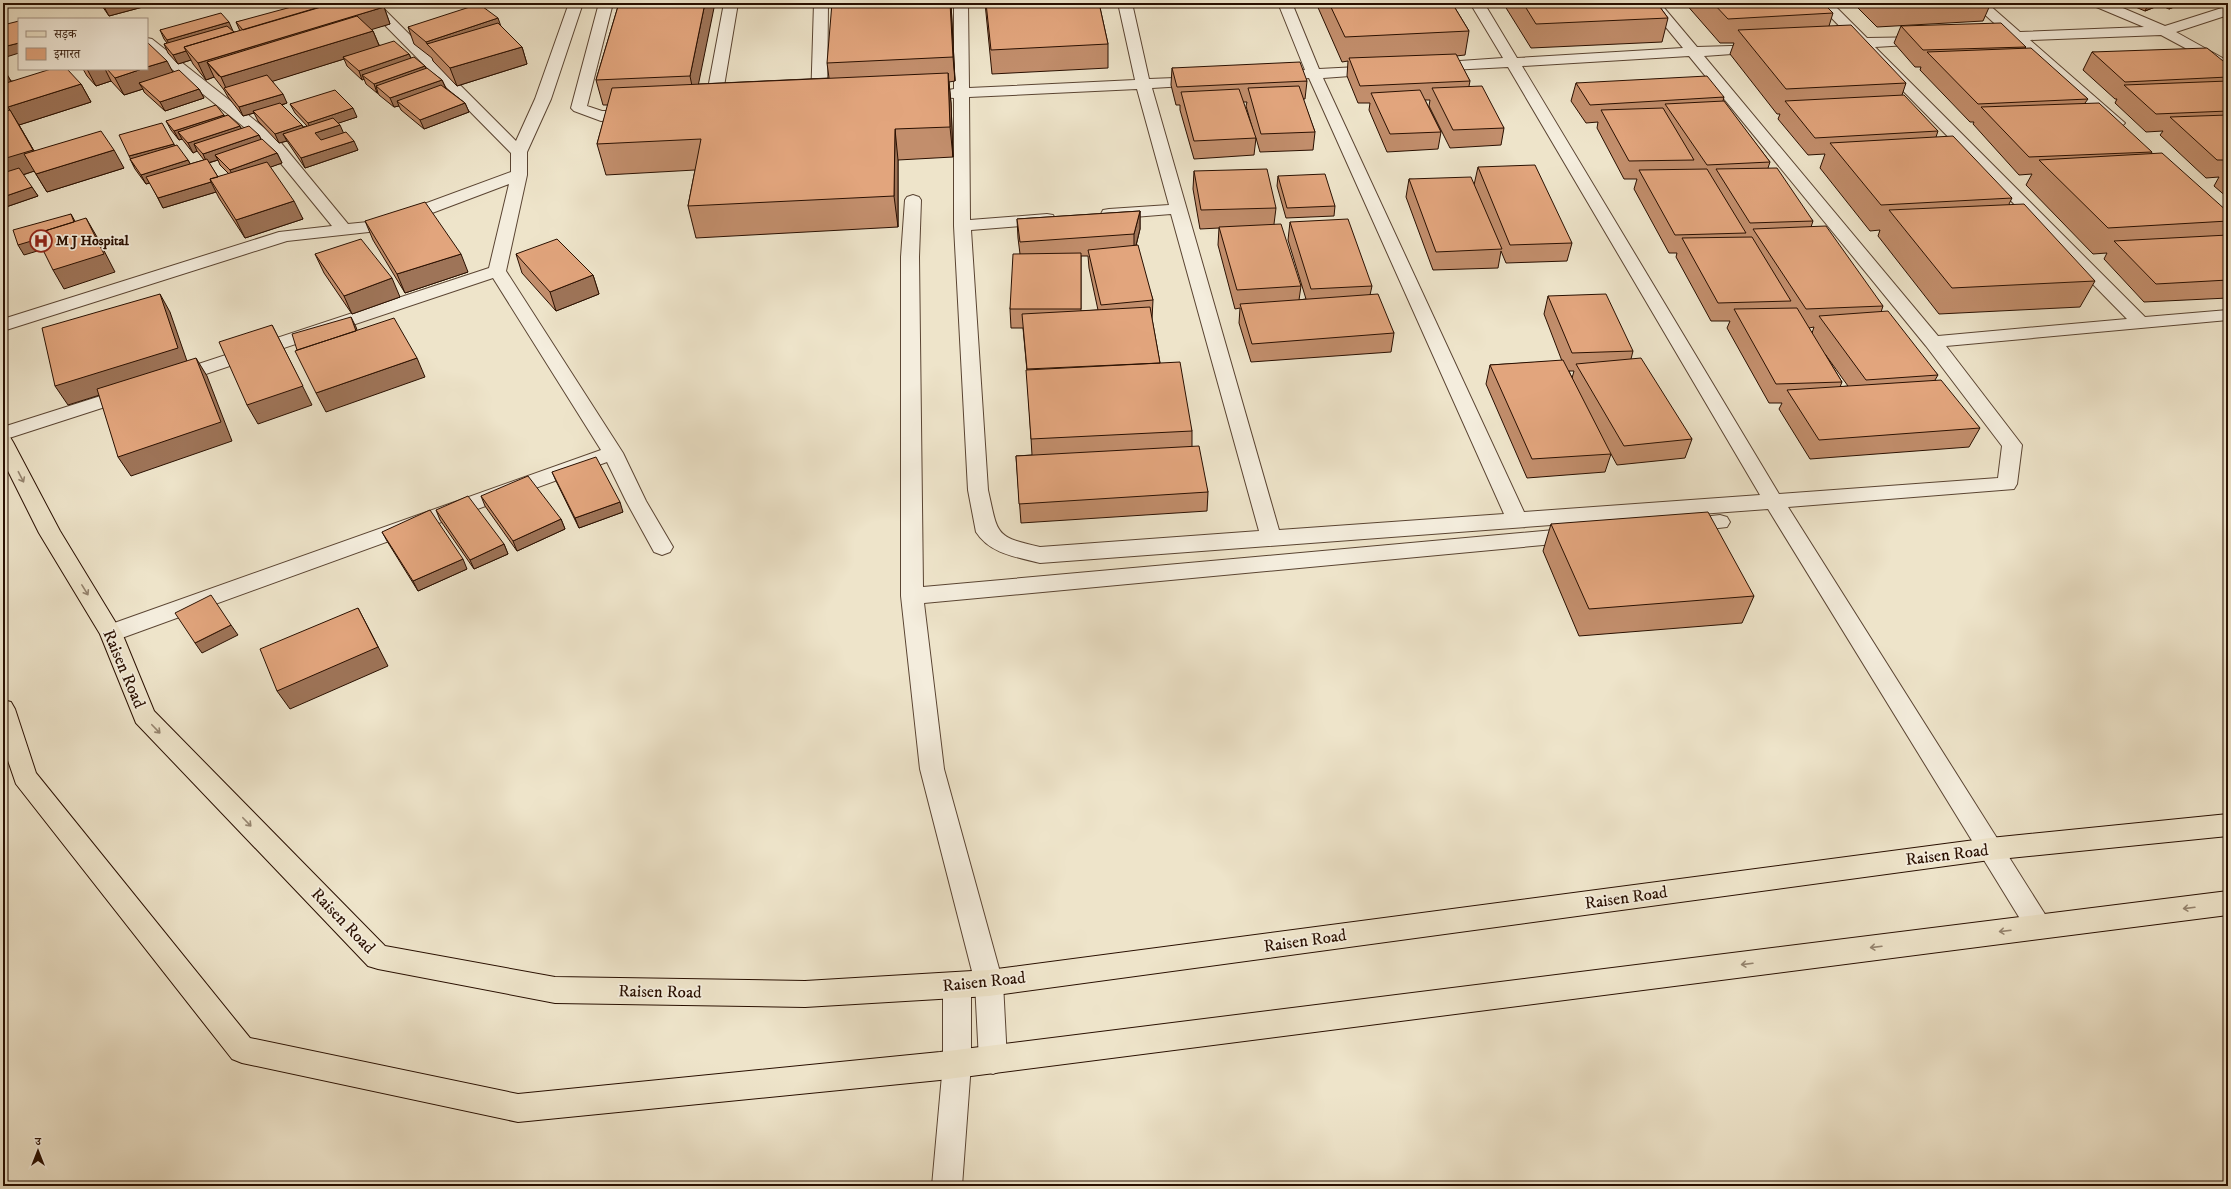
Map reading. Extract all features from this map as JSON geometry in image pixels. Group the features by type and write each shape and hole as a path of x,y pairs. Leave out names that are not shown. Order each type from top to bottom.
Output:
{"main road":[{"name":"Raisen Road","path":"3,442 50,533 111,634 144,716 378,957 555,990 805,994 989,983 1990,849 2228,825"},
{"path":"3,709 25,777 242,1050 518,1108 993,1060 2228,903"}],"street":[{"path":"370,3 519,152"},
{"path":"576,3 543,99 519,152 519,175 498,271 612,453 636,502 662,547"},
{"path":"606,3 579,108 601,116 649,113"},
{"path":"712,110 731,3"},
{"path":"819,103 821,3"},
{"path":"961,3 963,93 962,226 978,490 987,532 1006,547 1040,555 2007,484 2012,445 1933,342 1653,3"},
{"path":"1125,3 1143,84 1271,538"},
{"path":"1285,3 1314,74 1517,520"},
{"path":"1477,3 1773,500 2039,927"},
{"path":"1824,3 2141,323"},
{"path":"1979,3 2128,133"},
{"path":"2099,3 2164,31 2227,67"},
{"path":"1970,38 2164,31 2228,10"},
{"path":"1824,44 1940,39"},
{"path":"148,43 271,141 344,230"},
{"path":"1417,68 1512,61 1777,47"},
{"path":"1260,77 1394,69"},
{"path":"933,95 1213,80"},
{"path":"804,104 834,102"},
{"path":"696,110 727,109"},
{"path":"3,325 285,236 381,226 519,175"},
{"path":"913,200 910,257 912,596 932,769 989,983 993,1060"},
{"path":"1094,216 1178,209"},
{"path":"962,226 1063,218"},
{"path":"3,434 498,271"},
{"path":"1933,342 2228,315"},
{"path":"111,634 454,508 612,453"},
{"path":"912,596 1720,522"},
{"path":"947,1186 957,1064 957,986"}],"building":[{"path":"306,3 326,3 328,5 243,30 236,22"},
{"path":"333,3 380,3 384,7 198,63 184,47"},
{"path":"619,3 705,3 690,76 596,80"},
{"path":"832,3 950,3 953,57 827,63"},
{"path":"986,3 1099,3 1108,44 991,50"},
{"path":"1329,3 1452,3 1469,31 1345,37"},
{"path":"1523,3 1657,3 1668,18 1536,24"},
{"path":"1713,3 1823,3 1833,13 1728,19"},
{"path":"479,4 498,18 426,42 408,27"},
{"path":"221,13 229,22 167,40 160,30"},
{"path":"357,16 373,31 221,77 207,62"},
{"path":"18,21 18,43 3,47 3,25"},
{"path":"498,23 522,47 450,68 427,44"},
{"path":"2001,23 2026,47 1923,50 1901,26"},
{"path":"1851,25 1906,83 1786,89 1738,30"},
{"path":"227,26 234,32 184,47 186,51 173,55 164,44"},
{"path":"394,41 409,54 359,71 343,57"},
{"path":"148,43 167,61 148,67"},
{"path":"2031,48 2088,99 1978,104 1927,52"},
{"path":"2207,48 2228,65 2228,77 2125,82 2092,52"},
{"path":"1456,54 1470,81 1360,86 1349,58"},
{"path":"414,57 425,66 374,84 362,75"},
{"path":"1300,62 1307,81 1177,87 1172,68"},
{"path":"427,68 442,80 390,98 376,86"},
{"path":"48,70 68,70 81,84 8,107 3,101 3,84"},
{"path":"108,70 139,70 115,78"},
{"path":"179,70 199,89 160,102 139,83"},
{"path":"948,73 950,127 895,129 894,196 688,206 701,139 597,144 612,88"},
{"path":"267,75 283,94 239,107 224,88"},
{"path":"1707,76 1724,97 1590,105 1576,83"},
{"path":"2228,81 2228,111 2156,114 2124,85"},
{"path":"441,85 465,103 420,120 397,101"},
{"path":"1299,86 1315,132 1261,134 1248,88"},
{"path":"1482,86 1504,128 1453,130 1432,88"},
{"path":"1239,89 1256,138 1194,141 1181,92"},
{"path":"335,90 353,108 308,123 290,104"},
{"path":"1420,90 1441,132 1390,134 1371,93"},
{"path":"1904,95 1938,131 1815,138 1785,101"},
{"path":"1724,101 1770,162 1707,165 1665,104"},
{"path":"280,103 302,125 275,134 253,111"},
{"path":"2099,103 2152,152 2029,157 1981,107"},
{"path":"216,105 224,115 174,131 166,121"},
{"path":"1663,108 1694,160 1629,161 1601,110"},
{"path":"10,110 33,150 3,159 3,112"},
{"path":"228,115 240,126 188,143 178,132"},
{"path":"2228,115 2228,160 2217,160 2170,117"},
{"path":"333,118 340,125 315,133 321,140 346,132 354,141 301,158 283,134"},
{"path":"162,123 174,144 129,156 119,135"},
{"path":"249,126 259,135 203,154 194,144"},
{"path":"101,131 114,150 36,174 24,154"},
{"path":"1953,136 2012,198 1881,205 1830,143"},
{"path":"262,139 277,153 230,170 215,155"},
{"path":"177,145 188,160 141,175 130,159"},
{"path":"2162,153 2228,212 2228,221 2108,228 2039,160"},
{"path":"207,159 218,177 210,179 211,182 158,198 146,177"},
{"path":"267,162 294,201 236,220 210,179"},
{"path":"1535,165 1572,243 1510,245 1478,167"},
{"path":"19,168 32,187 3,197 3,173"},
{"path":"1777,168 1813,221 1750,223 1716,169"},
{"path":"1267,169 1276,208 1201,210 1194,171"},
{"path":"1707,169 1746,233 1675,235 1639,170"},
{"path":"1325,174 1335,206 1287,208 1278,176"},
{"path":"1471,177 1502,249 1436,252 1409,179"},
{"path":"425,202 461,254 397,274 365,221"},
{"path":"2024,204 2095,281 1952,288 1889,210"},
{"path":"1140,211 1134,234 1020,242 1017,219"},
{"path":"71,214 74,222 35,234 38,239 18,245 13,230"},
{"path":"86,218 104,254 53,270 35,234"},
{"path":"1348,219 1372,286 1311,289 1290,222"},
{"path":"1281,224 1301,286 1237,290 1219,227"},
{"path":"1826,226 1883,306 1806,309 1753,229"},
{"path":"2228,235 2228,280 2156,284 2114,241"},
{"path":"1752,237 1791,301 1718,303 1682,238"},
{"path":"361,239 392,278 344,296 315,254"},
{"path":"557,239 593,275 550,292 516,254"},
{"path":"1138,245 1153,300 1101,305 1088,250"},
{"path":"1081,253 1081,309 1010,309 1013,254"},
{"path":"160,294 178,348 55,386 42,328"},
{"path":"1378,294 1394,333 1252,344 1240,304"},
{"path":"1606,294 1633,351 1572,353 1548,296"},
{"path":"1150,307 1160,363 1027,369 1022,314"},
{"path":"1797,308 1842,382 1776,384 1734,309"},
{"path":"1888,311 1938,375 1866,380 1819,316"},
{"path":"351,317 356,331 297,350 292,334"},
{"path":"394,318 417,358 316,393 295,351"},
{"path":"272,325 303,386 247,405 219,342"},
{"path":"196,358 221,422 118,457 97,389"},
{"path":"1641,358 1692,439 1624,446 1576,364"},
{"path":"1563,360 1611,454 1532,459 1490,365"},
{"path":"1180,362 1192,431 1031,439 1026,370"},
{"path":"1941,380 1980,428 1819,440 1787,390"},
{"path":"1199,446 1208,492 1019,504 1016,456"},
{"path":"596,457 620,502 575,518 552,472"},
{"path":"528,476 561,519 513,541 481,496"},
{"path":"468,496 504,544 470,560 436,510"},
{"path":"430,510 463,559 413,581 382,532"},
{"path":"1708,512 1754,596 1589,609 1551,524"},
{"path":"211,595 231,625 195,643 175,613"},
{"path":"358,608 378,647 277,691 260,649"}],"place":[{"name":"M J Hospital","path":"41,241"}]}
